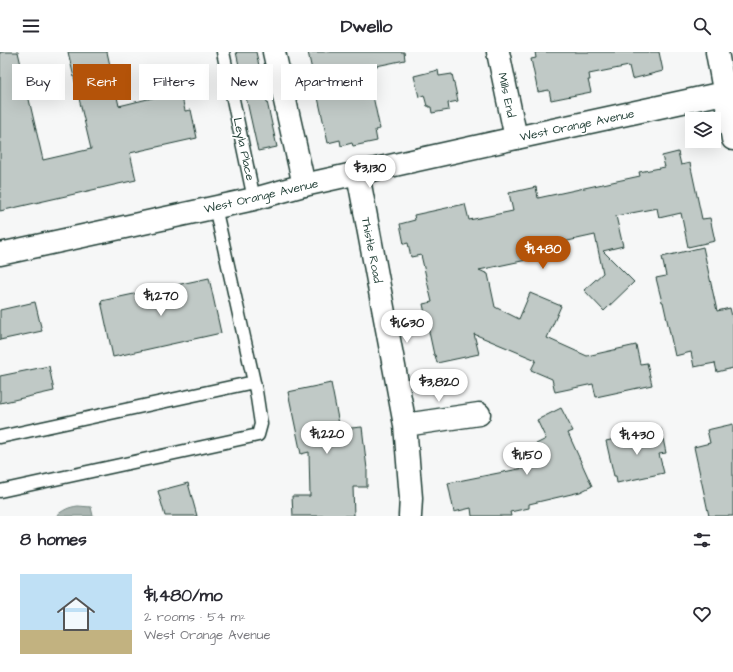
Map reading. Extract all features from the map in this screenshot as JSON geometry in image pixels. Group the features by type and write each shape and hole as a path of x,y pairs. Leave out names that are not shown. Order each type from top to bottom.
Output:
{"street":[{"path":"274,52 304,186"},
{"name":"Mills End","path":"498,52 516,138"},
{"path":"717,52 729,92 733,139"},
{"name":"West Orange Avenue","path":"0,254 215,207 516,138 729,92"},
{"name":"Thistle Road","path":"358,174 405,425 411,498 410,516"},
{"path":"405,425 479,414"}],"lane":[{"name":"Leyla Place","path":"223,52 254,198"},
{"path":"0,491 258,436 261,424 256,391 215,207"},
{"path":"0,437 254,382"}],"shaded area":[{"path":"78,506 91,507 93,516 56,516 66,509"}],"building":[{"path":"0,52 18,52 21,64 12,64 12,100 29,100 43,160 91,149 79,100 118,100 119,106 144,100 183,100 185,111 191,110 197,138 130,153 136,180 0,211"},
{"path":"68,52 107,52 110,64 73,64 73,73"},
{"path":"236,52 256,52 259,64 239,64"},
{"path":"308,52 404,52 405,60 377,66 377,64 311,64"},
{"path":"535,52 659,52 663,71 632,79 629,66 589,74 590,80 588,80 591,92 551,100 549,90 538,92 531,59 536,58"},
{"path":"438,70 439,76 452,74 458,101 448,103 449,110 432,113 431,107 427,106 424,95 419,97 414,76"},
{"path":"247,100 267,100 277,147 258,151"},
{"path":"319,100 374,100 380,129 375,130 377,141 353,146 352,143 341,146 340,140 328,143"},
{"path":"678,152 681,165 690,163 702,219 710,218 715,241 688,247 681,213 659,218 657,208 616,216 623,246 603,251 634,282 604,311 584,290 603,273 595,235 545,246 545,249 534,251 536,258 479,270 488,274 495,307 519,319 530,293 561,306 547,338 587,356 636,345 640,364 647,363 652,385 596,397 593,384 555,392 552,379 531,370 536,360 474,334 479,354 437,363 423,304 432,302 421,255 411,257 408,243 404,244 400,224 415,220 414,215 465,204 469,220 513,211 509,193 536,187 538,198 640,176 639,172 665,167 662,156"},
{"path":"703,247 717,311 730,308 733,320 733,368 717,372 715,363 694,367 691,352 675,356 656,278 666,276 662,257"},
{"path":"209,278 221,333 113,357 101,301"},
{"path":"35,302 42,331 0,340 0,310"},
{"path":"49,366 54,391 0,403 0,376"},
{"path":"331,383 340,429 362,427 367,469 367,487 353,487 354,516 293,516 292,496 310,496 309,452 301,454 288,392"},
{"path":"561,408 573,431 568,433 592,486 580,492 529,504 529,508 510,512 511,516 472,516 471,508 454,512 448,483 529,467 522,451 546,439 537,420"},
{"path":"733,424 733,516 709,516 694,447 710,443 707,430"},
{"path":"661,429 666,453 659,454 664,473 617,483 606,441"},
{"path":"188,483 197,516 165,516 158,491"}]}
